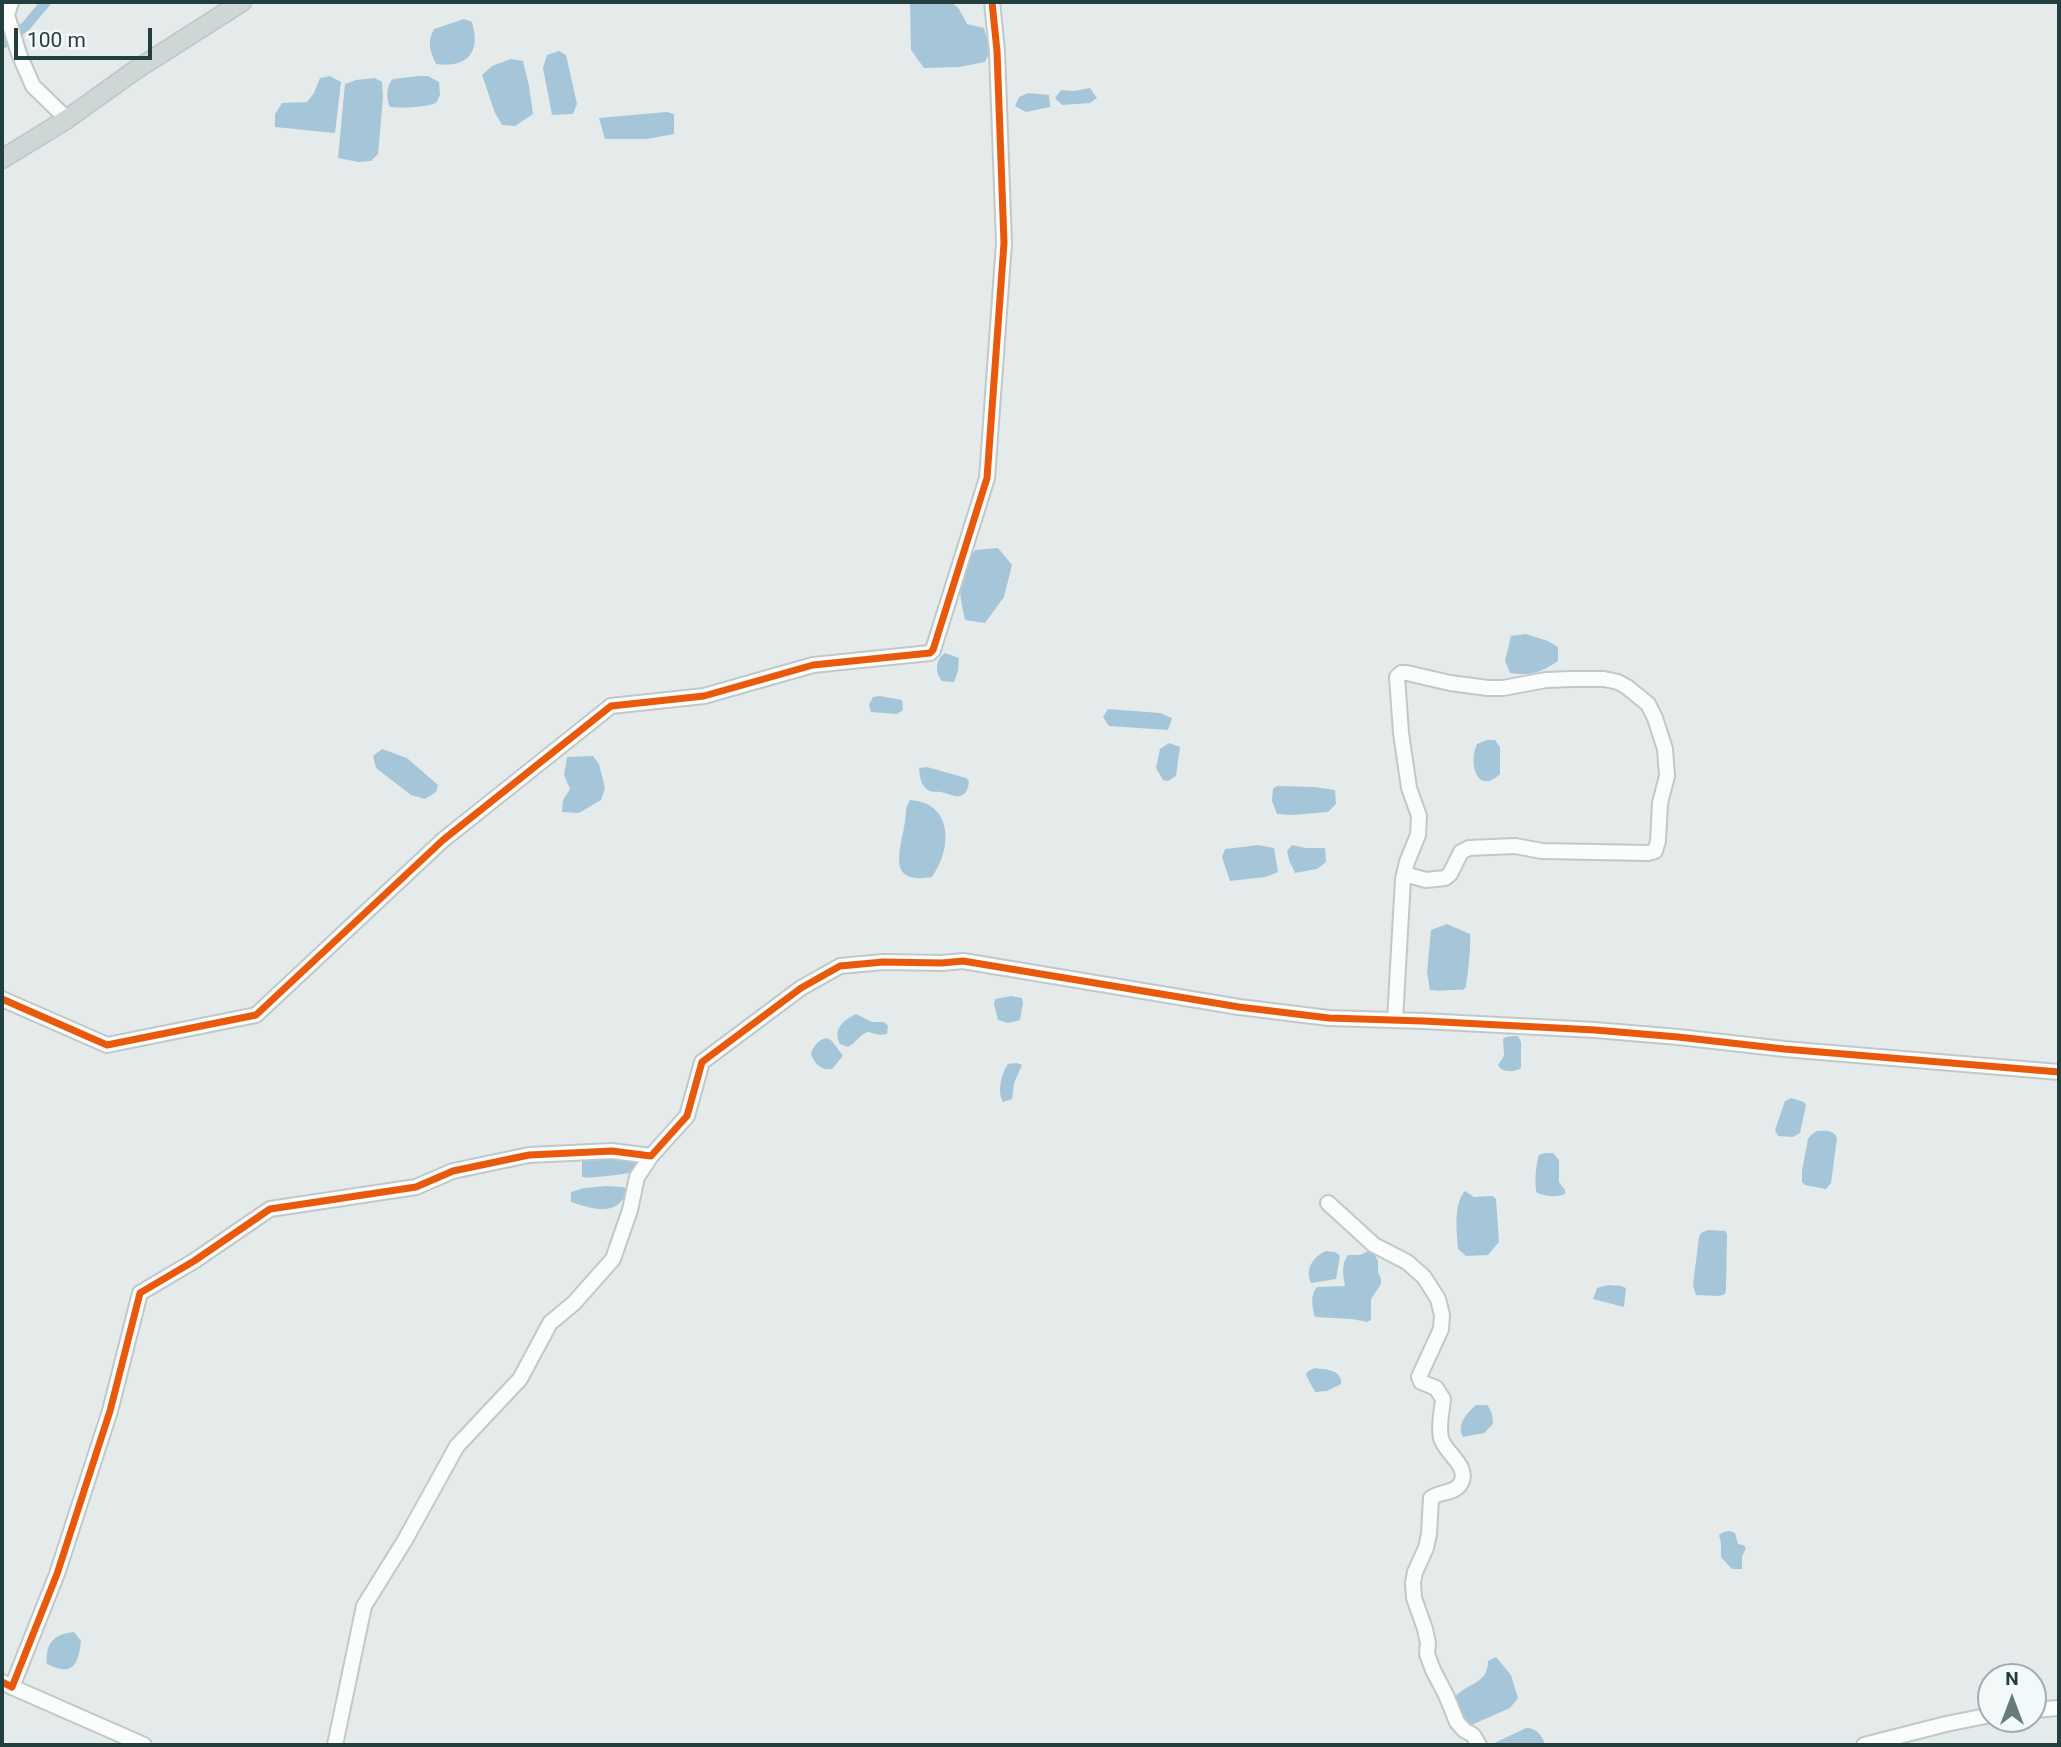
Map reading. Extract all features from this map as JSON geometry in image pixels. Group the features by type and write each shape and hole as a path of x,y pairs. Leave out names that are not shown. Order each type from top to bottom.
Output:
{"main road":[{"path":"2,159 68,119 134,71 242,2"}],"street":[{"path":"2,999 107,1045 256,1015 443,840 611,706 704,696 813,665 930,653 933,650 987,478 1004,243 997,51 992,2"},
{"path":"9,8 19,54 33,86 68,119"},
{"path":"1395,1020 1404,874 1406,862 1418,835 1419,816 1409,788 1396,677 1401,673 1413,674 1488,688 1546,680 1604,679 1627,687 1648,704 1655,718 1667,761 1656,850 1648,853 1537,851 1515,846 1469,848 1461,852 1450,874 1445,878 1426,880 1404,874"},
{"path":"335,1745 364,1606 405,1540 457,1446 520,1379 550,1323 574,1303 612,1259 630,1210 637,1177 651,1156 687,1116 702,1062 801,988 840,966 883,961 963,961 1239,1007 1329,1018 1622,1032 1784,1049 2059,1072"},
{"path":"144,1745 7,1685 57,1574 110,1411 141,1293 194,1261 270,1209 416,1187 453,1171 529,1155 612,1151 651,1156"},
{"path":"1328,1203 1374,1245 1407,1262 1424,1277 1441,1306 1441,1329 1419,1377 1421,1382 1437,1388 1443,1399 1440,1418 1442,1442 1461,1468 1462,1477 1461,1484 1455,1489 1432,1498 1429,1534 1415,1572 1413,1598 1425,1629 1427,1654 1433,1670 1457,1722 1473,1735 1479,1745"},
{"path":"1864,1745 1977,1718"}],"water":[{"path":"910,2 952,2 967,24 984,28 990,51 985,62 959,67 924,68 911,50"},
{"path":"464,19 472,22 475,42 473,50 464,60 447,65 436,64 430,46 434,29"},
{"path":"559,51 566,55 577,104 573,114 552,115 543,68 547,55"},
{"path":"511,59 523,61 533,114 515,126 502,125 482,75 492,66"},
{"path":"330,76 341,82 335,133 275,127 275,114 282,103 307,102 320,78"},
{"path":"428,76 439,82 440,95 436,103 390,107 387,92 393,79"},
{"path":"375,78 382,82 383,97 378,154 371,161 338,158 345,84"},
{"path":"1090,88 1097,98 1090,103 1062,105 1055,98 1061,90"},
{"path":"1028,93 1049,95 1050,107 1026,112 1015,106 1019,97"},
{"path":"667,112 674,114 674,134 647,139 605,139 599,118"},
{"path":"998,548 1012,565 1004,597 985,623 965,620 960,591 964,569 975,550"},
{"path":"1526,634 1558,647 1558,661 1535,673 1510,673 1505,661 1511,636"},
{"path":"945,653 959,658 954,682 942,681 938,674 938,662"},
{"path":"873,697 902,700 903,710 897,714 871,712 869,705"},
{"path":"1108,709 1160,713 1172,718 1168,730 1109,726 1103,717"},
{"path":"1495,740 1500,747 1500,774 1485,781 1476,774 1474,752 1477,744"},
{"path":"1169,743 1180,747 1176,776 1168,781 1163,780 1156,768 1160,749"},
{"path":"382,749 407,758 438,785 436,792 425,799 411,795 376,768 373,756"},
{"path":"593,756 599,764 605,788 601,800 579,813 562,812 563,800 570,789 564,775 567,757"},
{"path":"927,767 966,778 969,781 964,794 954,796 925,788 919,768"},
{"path":"1277,786 1335,790 1336,804 1328,812 1277,814 1272,801 1273,789"},
{"path":"910,800 935,809 942,818 945,829 943,854 932,877 907,876 899,863 906,808"},
{"path":"1258,845 1274,848 1278,872 1266,877 1230,881 1222,857 1225,849"},
{"path":"1292,845 1325,848 1326,862 1317,869 1295,873 1287,851"},
{"path":"1447,924 1470,934 1466,987 1463,990 1430,990 1427,972 1431,930"},
{"path":"1011,996 1022,998 1020,1020 1008,1023 998,1020 995,999"},
{"path":"856,1014 872,1022 884,1022 888,1026 887,1034 868,1032 848,1047 840,1044 838,1029"},
{"path":"1518,1036 1521,1042 1521,1068 1514,1071 1501,1069 1498,1065 1504,1056 1503,1039"},
{"path":"827,1038 843,1056 832,1069 819,1066 811,1054 817,1043"},
{"path":"1008,1064 1022,1065 1014,1083 1012,1099 1003,1102 1000,1088 1003,1073"},
{"path":"1791,1098 1806,1105 1800,1133 1793,1137 1778,1136 1775,1130 1785,1101"},
{"path":"1817,1131 1831,1132 1837,1138 1831,1183 1826,1189 1802,1182 1808,1139"},
{"path":"1553,1153 1559,1160 1559,1182 1565,1194 1551,1196 1537,1193 1538,1159 1539,1155"},
{"path":"612,1156 637,1163 633,1172 582,1177 582,1159"},
{"path":"606,1186 628,1190 618,1205 596,1209 571,1202 571,1192"},
{"path":"1465,1191 1474,1197 1493,1196 1496,1199 1499,1242 1488,1255 1466,1256 1458,1249 1457,1211"},
{"path":"1708,1230 1725,1231 1727,1234 1726,1289 1725,1294 1719,1296 1696,1295 1693,1286 1699,1237"},
{"path":"1370,1250 1378,1261 1381,1279 1381,1284 1371,1299 1371,1320 1367,1322 1315,1317 1312,1297 1317,1287 1345,1286 1343,1266 1348,1255 1360,1255"},
{"path":"1326,1251 1340,1256 1336,1279 1311,1283 1311,1264"},
{"path":"1608,1285 1626,1288 1624,1307 1593,1299 1597,1288"},
{"path":"1315,1368 1336,1373 1341,1384 1327,1391 1315,1392 1306,1375"},
{"path":"1476,1405 1487,1405 1493,1424 1484,1433 1463,1437 1462,1424 1466,1415"},
{"path":"1730,1531 1735,1533 1738,1544 1746,1548 1742,1557 1742,1569 1732,1569 1721,1557 1719,1535"},
{"path":"74,1632 81,1641 73,1666 63,1669 47,1664 52,1641 56,1637"},
{"path":"1496,1657 1511,1675 1518,1698 1510,1708 1469,1726 1464,1723 1453,1699 1481,1679 1488,1661"},
{"path":"1526,1728 1536,1731 1546,1745 1490,1745"}],"waterway":[{"path":"2,44 26,26 46,2"}],"cycle path":[{"path":"2,999 107,1045 256,1015 443,840 611,706 704,696 813,665 930,653 933,650 987,478 1004,243 997,51 992,2"},
{"path":"2,1682 12,1687 57,1574 110,1411 140,1293 194,1261 270,1209 416,1187 453,1171 529,1155 612,1151 651,1156 687,1116 702,1062 801,988 840,966 883,962 963,961 1239,1007 1329,1018 1595,1030 2059,1072"}]}
